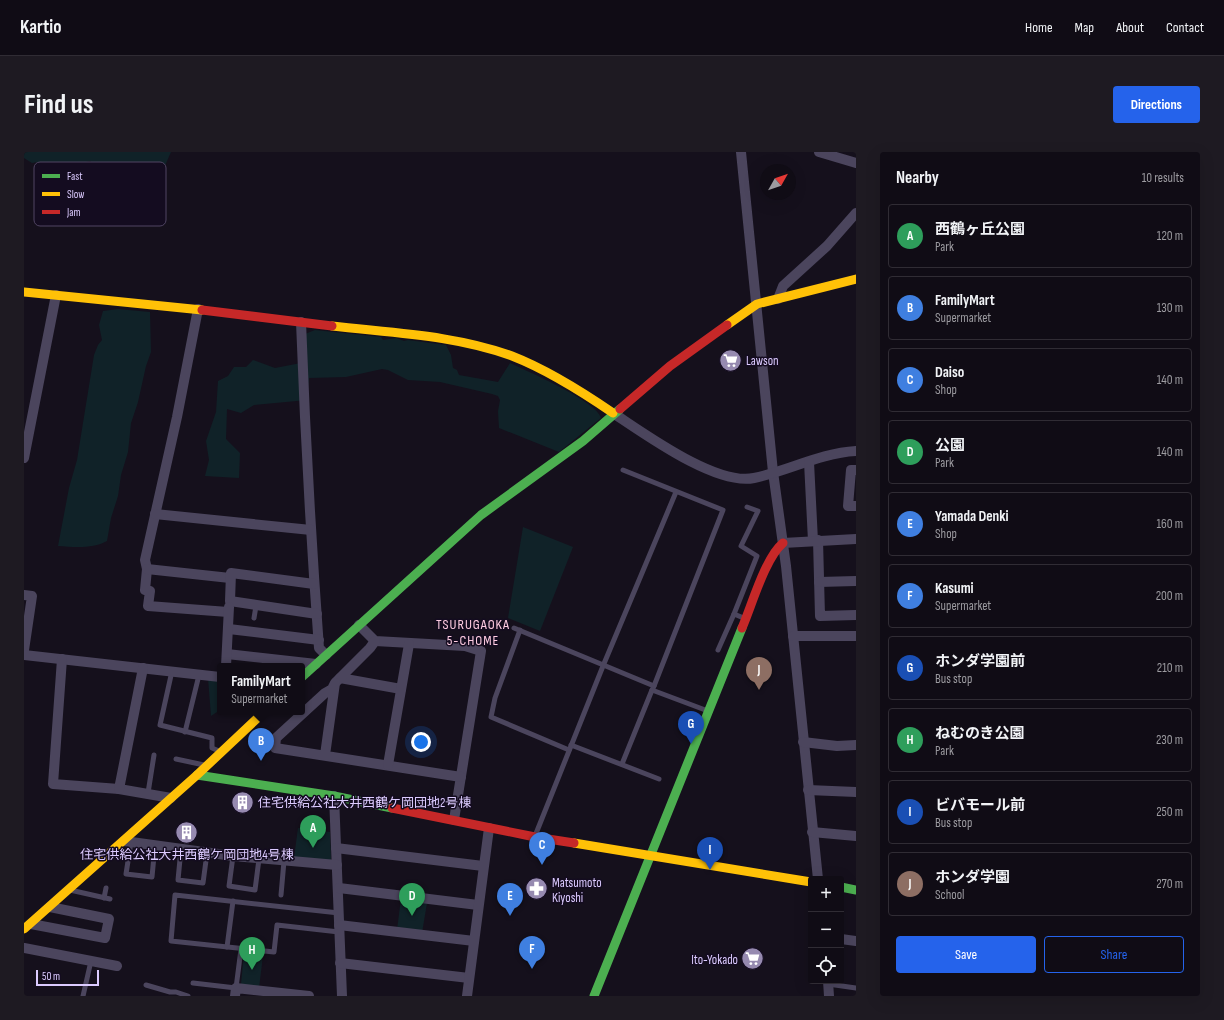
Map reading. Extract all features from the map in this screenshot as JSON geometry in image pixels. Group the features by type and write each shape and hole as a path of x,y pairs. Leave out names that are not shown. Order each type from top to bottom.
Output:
{"street":[{"path":"741,152 773,472 786,566 818,876"},
{"path":"819,152 834,154 856,163"},
{"path":"778,299 783,286 827,246 856,213"},
{"path":"305,674 436,554 481,515 571,450 670,366 757,304 856,279"},
{"path":"24,292 198,309 460,342 491,350 511,356 546,372 581,391 666,446 724,476 742,480 754,478 843,452 856,451"},
{"path":"24,458 56,295"},
{"path":"198,309 178,417 145,560 147,569 145,590 150,591 148,606 228,612"},
{"path":"301,322 314,584 319,648 326,655"},
{"path":"809,462 816,540 820,616 856,615"},
{"path":"856,470 851,470 848,506 856,506"},
{"path":"155,514 311,530"},
{"path":"594,996 746,619 777,548 783,543 856,539"},
{"path":"770,562 780,562 786,566"},
{"path":"147,569 230,578"},
{"path":"226,663 231,572 314,584"},
{"path":"819,582 856,581"},
{"path":"24,595 32,596 24,650"},
{"path":"230,601 317,614"},
{"path":"359,625 375,641 465,646 481,650 454,820"},
{"path":"229,629 319,640"},
{"path":"793,636 856,636"},
{"path":"305,711 329,691 375,641"},
{"path":"388,765 409,644"},
{"path":"227,654 316,664"},
{"path":"24,655 217,677"},
{"path":"62,659 53,784 119,789 171,798"},
{"path":"119,789 143,668"},
{"path":"337,681 401,689"},
{"path":"325,756 337,681"},
{"path":"27,927 127,842 171,798 261,715"},
{"path":"301,715 276,738 275,748 461,777"},
{"path":"803,742 837,746 856,745"},
{"path":"197,775 334,796 535,837 808,881"},
{"path":"808,790 856,792"},
{"path":"334,796 339,888 342,996"},
{"path":"467,996 478,905 490,828"},
{"path":"812,832 856,836"},
{"path":"127,842 259,859 337,865"},
{"path":"336,848 484,866"},
{"path":"339,888 478,905"},
{"path":"844,888 856,890"},
{"path":"27,927 105,938 109,919 50,907"},
{"path":"339,929 474,941"},
{"path":"844,940 856,942"},
{"path":"24,948 117,966"},
{"path":"340,963 469,978"},
{"path":"828,984 829,996"},
{"path":"236,992 309,996"}],"lane":[{"path":"622,764 723,510 623,470"},
{"path":"535,837 603,666 676,492"},
{"path":"718,650 757,556 741,546 758,511 747,507"},
{"path":"254,618 256,606"},
{"path":"734,614 746,619"},
{"path":"659,779 622,764 570,747 491,717 495,698 517,629 709,711"},
{"path":"172,671 160,725 212,739 212,748 222,752"},
{"path":"185,732 199,675"},
{"path":"148,793 154,755"},
{"path":"176,759 208,765"},
{"path":"127,842 126,874 152,877 155,845"},
{"path":"181,849 178,880 203,883 208,853"},
{"path":"233,856 229,886 255,890 259,859"},
{"path":"281,895 284,861"},
{"path":"69,890 107,898 106,888"},
{"path":"339,913 175,895 171,941 274,952 277,926 339,929"},
{"path":"227,947 233,901"},
{"path":"193,983 236,992 241,949"},
{"path":"83,996 91,961"},
{"path":"837,984 856,988"},
{"path":"146,985 188,996"}],"shaded area":[{"path":"24,152 171,152 166,163 166,162 90,161 32,163 24,158"},
{"path":"118,309 150,312 151,352 131,423 128,452 121,475 118,496 111,518 107,541 102,544 90,546 58,546 69,488 77,460 94,355 102,340 99,325 103,311"},
{"path":"315,330 381,337 383,340 396,338 404,341 408,340 446,345 451,355 453,368 457,370 459,375 498,382 510,363 575,396 597,411 601,418 559,452 499,428 498,411 500,400 498,396 492,394 440,382 408,380 388,370 382,369 346,377 309,378 307,400 254,405 241,413 227,409 226,439 240,453 239,478 205,476 209,460 206,441 216,412 218,381 228,376 234,367 246,367 253,360 275,368 306,362 305,334"},
{"path":"523,527 573,547 540,631 508,618"},
{"path":"208,678 217,679 217,712 211,716"},
{"path":"298,828 330,832 331,861 294,858"},
{"path":"401,899 427,903 422,933 397,930"},
{"path":"244,953 263,955 259,988 241,984"}],"traffic: fast":[{"path":"305,674 481,515 583,441 620,409"},
{"path":"594,996 742,628"},
{"path":"197,775 334,796 392,808"},
{"path":"844,888 856,890"}],"traffic: slow":[{"path":"727,325 757,304 856,279"},
{"path":"24,292 202,310"},
{"path":"332,326 446,339 490,349 512,356 551,374 613,413"},
{"path":"24,929 197,775 261,715"},
{"path":"574,843 808,882"}],"traffic: jam":[{"path":"202,310 332,326"},
{"path":"620,409 670,366 727,325"},
{"path":"742,628 770,559 783,543"},
{"path":"392,808 535,837 574,843"}],"place":[{"name":"Lawson","path":"731,360"},
{"name":"ホンダ学園","path":"759,690"},
{"name":"ホンダ学園前","path":"691,744"},
{"name":"FamilyMart","path":"261,761"},
{"name":"住宅供給公社大井西鶴ケ岡団地2号棟","path":"242,802"},
{"name":"住宅供給公社大井西鶴ケ岡団地4号棟","path":"187,832"},
{"name":"西鶴ヶ丘公園","path":"313,848"},
{"name":"Daiso","path":"542,865"},
{"name":"ビバモール前","path":"710,870"},
{"name":"Matsumoto Kiyoshi","path":"537,889"},
{"name":"公園","path":"412,916"},
{"name":"Yamada Denki","path":"510,916"},
{"name":"Ito-Yokado","path":"753,959"},
{"name":"Kasumi","path":"532,969"},
{"name":"ねむのき公園","path":"252,970"}],"district":[{"name":"TSURUGAOKA 5-CHOME","path":"473,632"}]}
